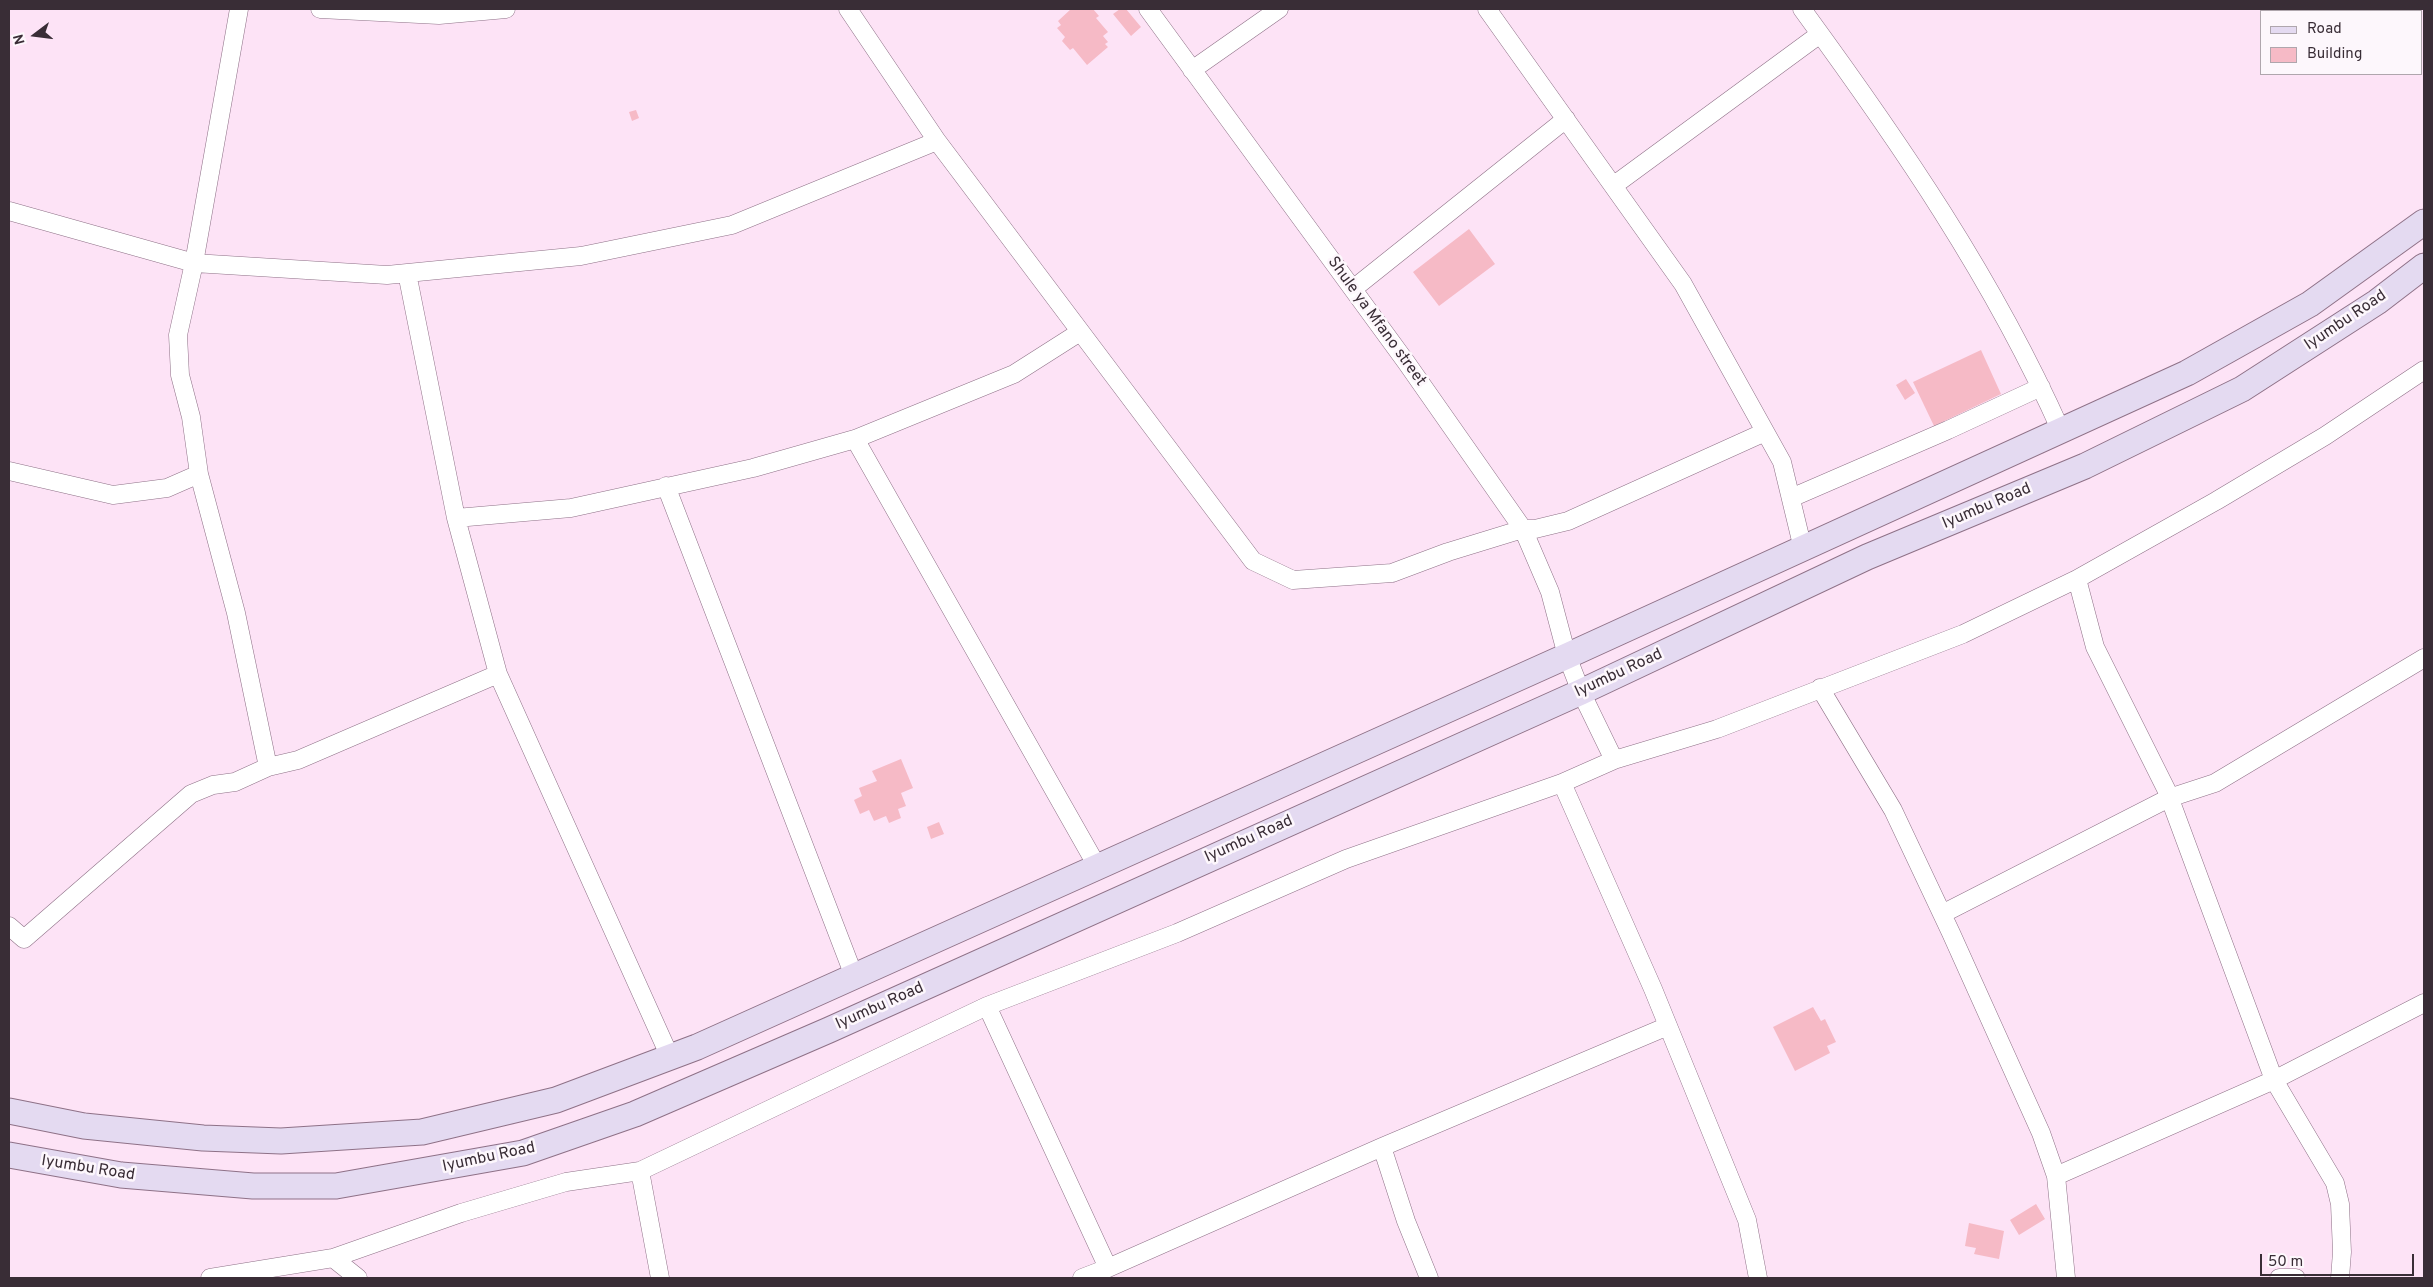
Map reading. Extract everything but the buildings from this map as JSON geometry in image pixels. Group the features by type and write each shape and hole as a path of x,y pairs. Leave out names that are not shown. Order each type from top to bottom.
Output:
{"main road":[{"path":"9,1111 84,1126 213,1138 281,1142 422,1132 556,1100 670,1057 854,976 1567,656 2187,373 2310,304 2424,222"},
{"name":"Iyumbu Road","path":"9,1156 121,1175 253,1186 336,1186 523,1153 653,1107 1582,692 1867,557 2085,466 2242,389 2377,302 2424,266"}],"street":[{"path":"239,9 194,263 178,334 180,376 191,417 199,474 236,613 268,767"},
{"path":"320,9 440,15 506,9"},
{"path":"848,9 936,141 1252,561 1293,580 1392,573 1448,552 1523,528 1535,530 1568,520 1765,432"},
{"name":"Shule ya Mfano street","path":"1148,9 1353,289 1523,528 1550,592 1567,656 1614,760"},
{"path":"1192,70 1279,9"},
{"path":"1487,9 1683,284 1782,462 1803,548"},
{"path":"1802,9 1896,139 2001,308 2041,386 2060,431"},
{"path":"1612,186 1820,34"},
{"path":"1353,289 1566,119"},
{"path":"9,211 194,263 387,275 581,256 732,225 936,141"},
{"path":"407,273 456,518 498,674 670,1057"},
{"path":"456,518 571,508 753,468 855,439 1014,374 1080,332"},
{"path":"210,1278 333,1258 461,1214 566,1182 640,1171 987,1006 1177,933 1346,859 1562,783 1614,760 1718,730 1820,688 1964,634 2077,580 2216,501 2325,436 2424,370"},
{"path":"1791,498 1948,430 2041,386"},
{"path":"855,439 1097,866"},
{"path":"9,472 113,495 167,488 199,474"},
{"path":"666,486 854,976"},
{"path":"2077,580 2095,647 2169,798 2274,1080 2335,1183 2340,1204 2342,1252 2340,1278"},
{"path":"1942,914 2169,798 2215,783 2424,658"},
{"path":"9,926 24,939 191,794 213,785 235,782 268,767 298,760 498,674"},
{"path":"1820,688 1893,810 2041,1133 2056,1176 2066,1278"},
{"path":"1562,783 1668,1026 1747,1220 1758,1278"},
{"path":"2056,1176 2274,1080 2424,1003"},
{"path":"987,1006 1108,1268"},
{"path":"1082,1278 1382,1147 1668,1026"},
{"path":"1382,1147 1406,1221 1429,1278"},
{"path":"640,1171 660,1278"},
{"path":"333,1258 358,1278"},
{"path":"2279,1278 2296,1278"}]}
